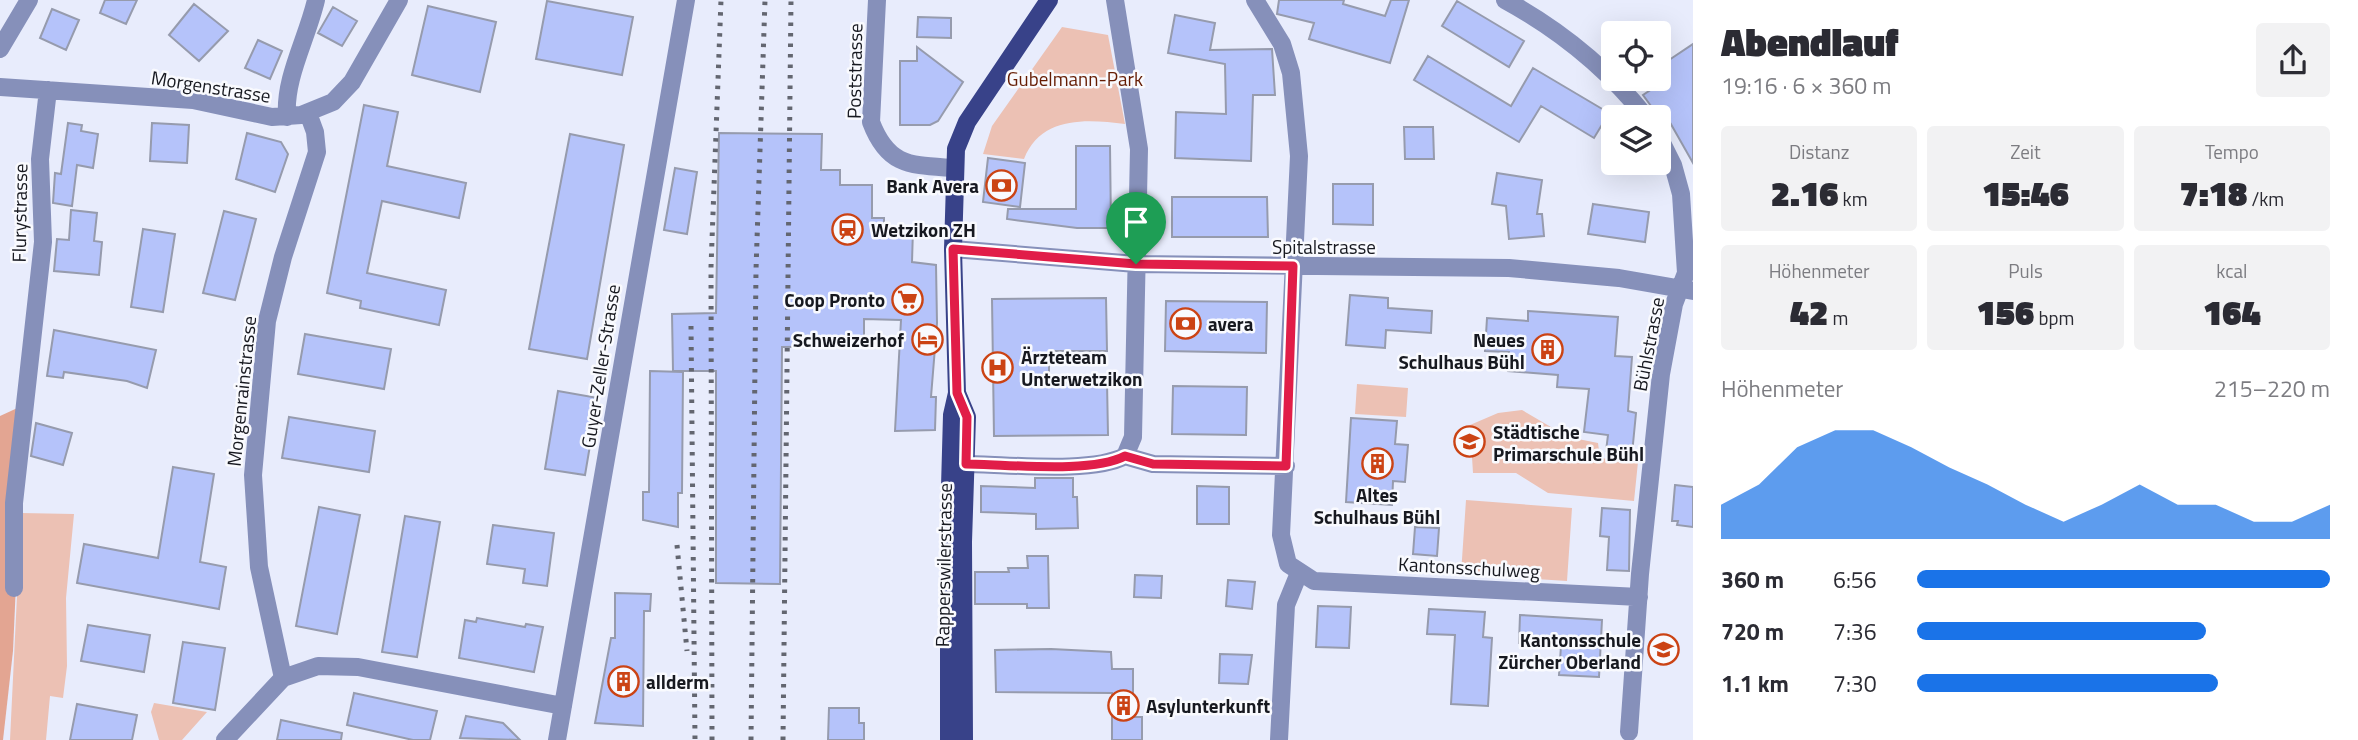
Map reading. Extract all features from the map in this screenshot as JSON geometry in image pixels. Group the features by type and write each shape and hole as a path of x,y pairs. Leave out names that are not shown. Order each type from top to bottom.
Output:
{"main road":[{"name":"Rapperswilerstrasse","path":"949,740 951,415 957,393 953,249 956,149 967,122 1049,0"},
{"name":"Rapperswilerstrasse","path":"957,393 967,417 963,542 964,740"}],"street":[{"path":"0,48 29,0"},
{"path":"287,117 287,89 304,45 316,0"},
{"name":"Morgenstrasse","path":"0,87 193,100 287,117 308,113 333,102 352,82 398,0"},
{"name":"Guyer-Zeller-Strasse","path":"557,740 686,0"},
{"name":"Poststrasse","path":"877,0 871,122 877,139 887,153 904,163 954,168"},
{"path":"966,464 1031,466 1112,463 1125,456 1133,437 1139,149 1115,0"},
{"path":"1255,0 1282,44 1291,73 1299,156 1283,553 1287,564 1298,573 1286,605 1278,733"},
{"path":"1505,0 1550,24 1601,68 1635,105"},
{"name":"Flurystrasse","path":"14,588 14,503 43,242 40,159 48,90"},
{"name":"Morgenrainstrasse","path":"283,678 260,567 253,475 267,321 283,257 317,152 316,132 308,113"},
{"name":"Bühlstrasse","path":"1629,732 1661,374 1674,304 1686,290 1681,194 1671,161"},
{"name":"Spitalstrasse","path":"953,249 1136,264 1509,268 1619,278 1686,290"},
{"path":"1125,456 1153,464 1286,466"},
{"name":"Kantonsschulweg","path":"1298,573 1314,581 1639,597"},
{"path":"225,740 283,678 318,666 358,667 563,706"}],"green space":[{"name":"Gubelmann-Park","path":"1062,27 1108,35 1125,124 1095,121 1053,128 1041,135 1024,159 983,154 992,126"},
{"path":"1357,384 1408,388 1406,417 1355,414"},
{"path":"1522,410 1568,437 1598,443 1600,458 1638,462 1634,501 1548,493 1516,473 1473,473 1470,425 1498,413"},
{"path":"1466,500 1572,508 1567,581 1461,574"},
{"path":"21,513 74,514 66,598 67,666 63,698 50,696 46,740 10,740"},
{"path":"154,703 207,712 182,740 159,740 151,712"}],"shaded area":[{"path":"24,405 13,651 3,740 0,740 0,416"}],"building":[{"path":"105,0 137,0 126,24 100,13"},
{"path":"1279,0 1344,0 1343,4 1385,16 1391,0 1409,0 1390,63 1309,39 1314,23 1277,14"},
{"path":"547,1 633,17 622,75 536,59"},
{"path":"1457,1 1524,41 1509,67 1442,26"},
{"path":"194,4 228,31 199,61 169,35"},
{"path":"428,6 496,22 480,92 412,75"},
{"path":"333,7 357,21 342,46 318,33"},
{"path":"52,9 79,20 66,50 40,38"},
{"path":"1175,15 1215,23 1210,50 1272,49 1275,95 1253,95 1251,161 1175,158 1176,112 1226,114 1225,64 1168,53"},
{"path":"918,17 951,18 951,38 917,37"},
{"path":"258,40 282,51 270,79 245,68"},
{"path":"1693,44 1693,163 1671,124 1671,105 1650,105 1643,95 1649,91 1671,91 1671,59"},
{"path":"917,47 963,82 938,121 930,125 900,125 900,61 917,61"},
{"path":"1428,56 1511,106 1533,68 1601,108 1601,126 1594,138 1541,106 1519,142 1414,80"},
{"path":"364,105 398,112 387,166 466,183 459,218 382,201 367,273 446,290 439,325 360,308 361,301 327,293"},
{"path":"68,123 82,125 81,131 98,134 93,168 77,165 72,206 53,203 55,173 61,174"},
{"path":"152,123 189,125 187,163 150,161"},
{"path":"1404,127 1433,127 1434,159 1405,159"},
{"path":"247,133 281,142 288,154 275,192 236,179"},
{"path":"719,133 822,134 821,170 840,170 840,185 872,185 872,218 884,218 884,229 913,229 912,262 936,265 937,323 931,397 936,397 935,430 895,431 901,320 864,319 864,346 782,347 780,584 716,583 716,371 673,371 672,314 716,313"},
{"path":"570,134 624,145 587,359 529,349"},
{"path":"1076,146 1110,146 1111,228 1077,228 1007,219 1008,209 1076,209"},
{"path":"988,158 1025,163 1020,207 983,202"},
{"path":"675,168 697,172 687,234 664,230"},
{"path":"1497,173 1542,180 1537,214 1542,214 1544,236 1509,239 1506,206 1492,204"},
{"path":"1333,184 1373,184 1373,225 1333,224"},
{"path":"1172,197 1267,197 1268,237 1172,237"},
{"path":"1593,204 1649,212 1645,242 1588,234"},
{"path":"71,210 97,213 94,241 102,242 99,275 54,271 57,239 69,240"},
{"path":"224,211 256,219 235,300 203,293"},
{"path":"143,229 175,234 163,312 131,307"},
{"path":"1350,295 1388,298 1388,308 1432,311 1431,333 1386,330 1385,348 1346,345"},
{"path":"1106,298 1107,351 1049,351 1049,383 1107,382 1108,435 994,436 992,299"},
{"path":"1166,301 1267,302 1266,353 1165,351"},
{"name":"Neues Schulhaus Bühl","path":"1528,311 1618,317 1615,356 1632,357 1628,411 1636,413 1632,454 1606,451 1608,435 1584,432 1589,389 1557,387 1558,375 1508,371 1509,352 1485,351 1487,318 1528,321"},
{"path":"54,330 156,350 147,388 127,381 64,372 63,378 47,376"},
{"path":"305,334 391,349 384,389 298,374"},
{"path":"650,371 683,372 682,493 678,493 678,527 643,520 643,492 649,492"},
{"path":"1173,386 1247,387 1246,435 1172,434"},
{"path":"558,391 598,398 585,475 545,469"},
{"path":"289,417 375,431 369,472 282,458"},
{"name":"Altes Schulhaus Bühl","path":"1351,418 1397,421 1395,444 1408,445 1405,482 1393,481 1392,505 1346,502"},
{"path":"36,423 72,433 63,465 31,456"},
{"path":"173,467 214,474 200,562 226,567 219,609 77,583 84,544 158,558"},
{"path":"1035,478 1073,478 1078,528 1036,529 1036,514 981,512 981,486 1035,488"},
{"path":"1675,485 1693,487 1693,527 1677,525 1678,521 1672,521"},
{"path":"1197,486 1229,487 1229,524 1197,524"},
{"path":"319,507 360,515 337,634 296,626"},
{"path":"1602,508 1630,510 1629,571 1607,570 1609,537 1600,536"},
{"path":"405,516 440,522 417,657 382,652"},
{"path":"493,525 554,533 547,586 523,583 525,569 487,564"},
{"path":"1415,527 1439,528 1437,556 1413,554"},
{"path":"1027,556 1048,556 1049,608 1027,608 1027,604 975,604 975,572 1009,572 1008,568 1028,568"},
{"path":"1135,575 1162,576 1161,598 1134,597"},
{"path":"1228,580 1255,582 1252,609 1226,606"},
{"name":"allderm","path":"615,593 651,594 650,611 644,611 643,726 595,723 611,638 615,638"},
{"path":"1318,606 1351,607 1349,648 1316,647"},
{"path":"1429,609 1485,612 1483,637 1492,638 1488,706 1451,704 1455,635 1427,634"},
{"path":"1520,615 1602,620 1599,677 1559,675 1561,646 1519,643"},
{"path":"477,618 525,627 526,624 543,627 534,672 459,658 465,620 476,622"},
{"path":"88,625 150,635 144,672 81,661"},
{"path":"183,642 225,648 215,710 173,703"},
{"path":"995,650 1111,652 1112,669 1133,669 1133,717 1142,717 1142,740 1112,740 1112,693 996,692"},
{"path":"1220,654 1252,655 1248,684 1219,683"},
{"path":"354,693 437,711 430,740 413,740 347,725"},
{"path":"77,704 137,715 132,740 70,740"},
{"path":"829,708 859,708 859,723 864,723 864,740 828,740"},
{"path":"466,716 503,723 520,740 460,738"},
{"path":"281,720 342,733 341,740 277,740"}],"railway":[{"path":"712,740 711,267 721,0"},
{"path":"751,740 756,270 765,0"},
{"path":"783,740 791,0"},
{"path":"691,326 695,740"},
{"path":"677,545 687,651"}],"place":[{"name":"Bank Avera","path":"1002,185"},
{"name":"Wetzikon ZH","path":"848,229"},
{"name":"Coop Pronto","path":"908,299"},
{"name":"avera","path":"1185,323"},
{"name":"Schweizerhof","path":"927,339"},
{"name":"Neues Schulhaus Bühl","path":"1548,350"},
{"name":"Ärzteteam Unterwetzikon","path":"998,367"},
{"name":"Städtische Primarschule Bühl","path":"1470,442"},
{"name":"Altes Schulhaus Bühl","path":"1377,463"},
{"name":"Kantonsschule Zürcher Oberland","path":"1664,650"},
{"name":"allderm","path":"623,681"},
{"name":"Asylunterkunft","path":"1123,705"}],"route":[{"path":"953,249 1136,264 1293,266 1286,466 1153,464 1125,456 1112,463 1031,466 966,464 967,417 957,393 953,249"}]}
